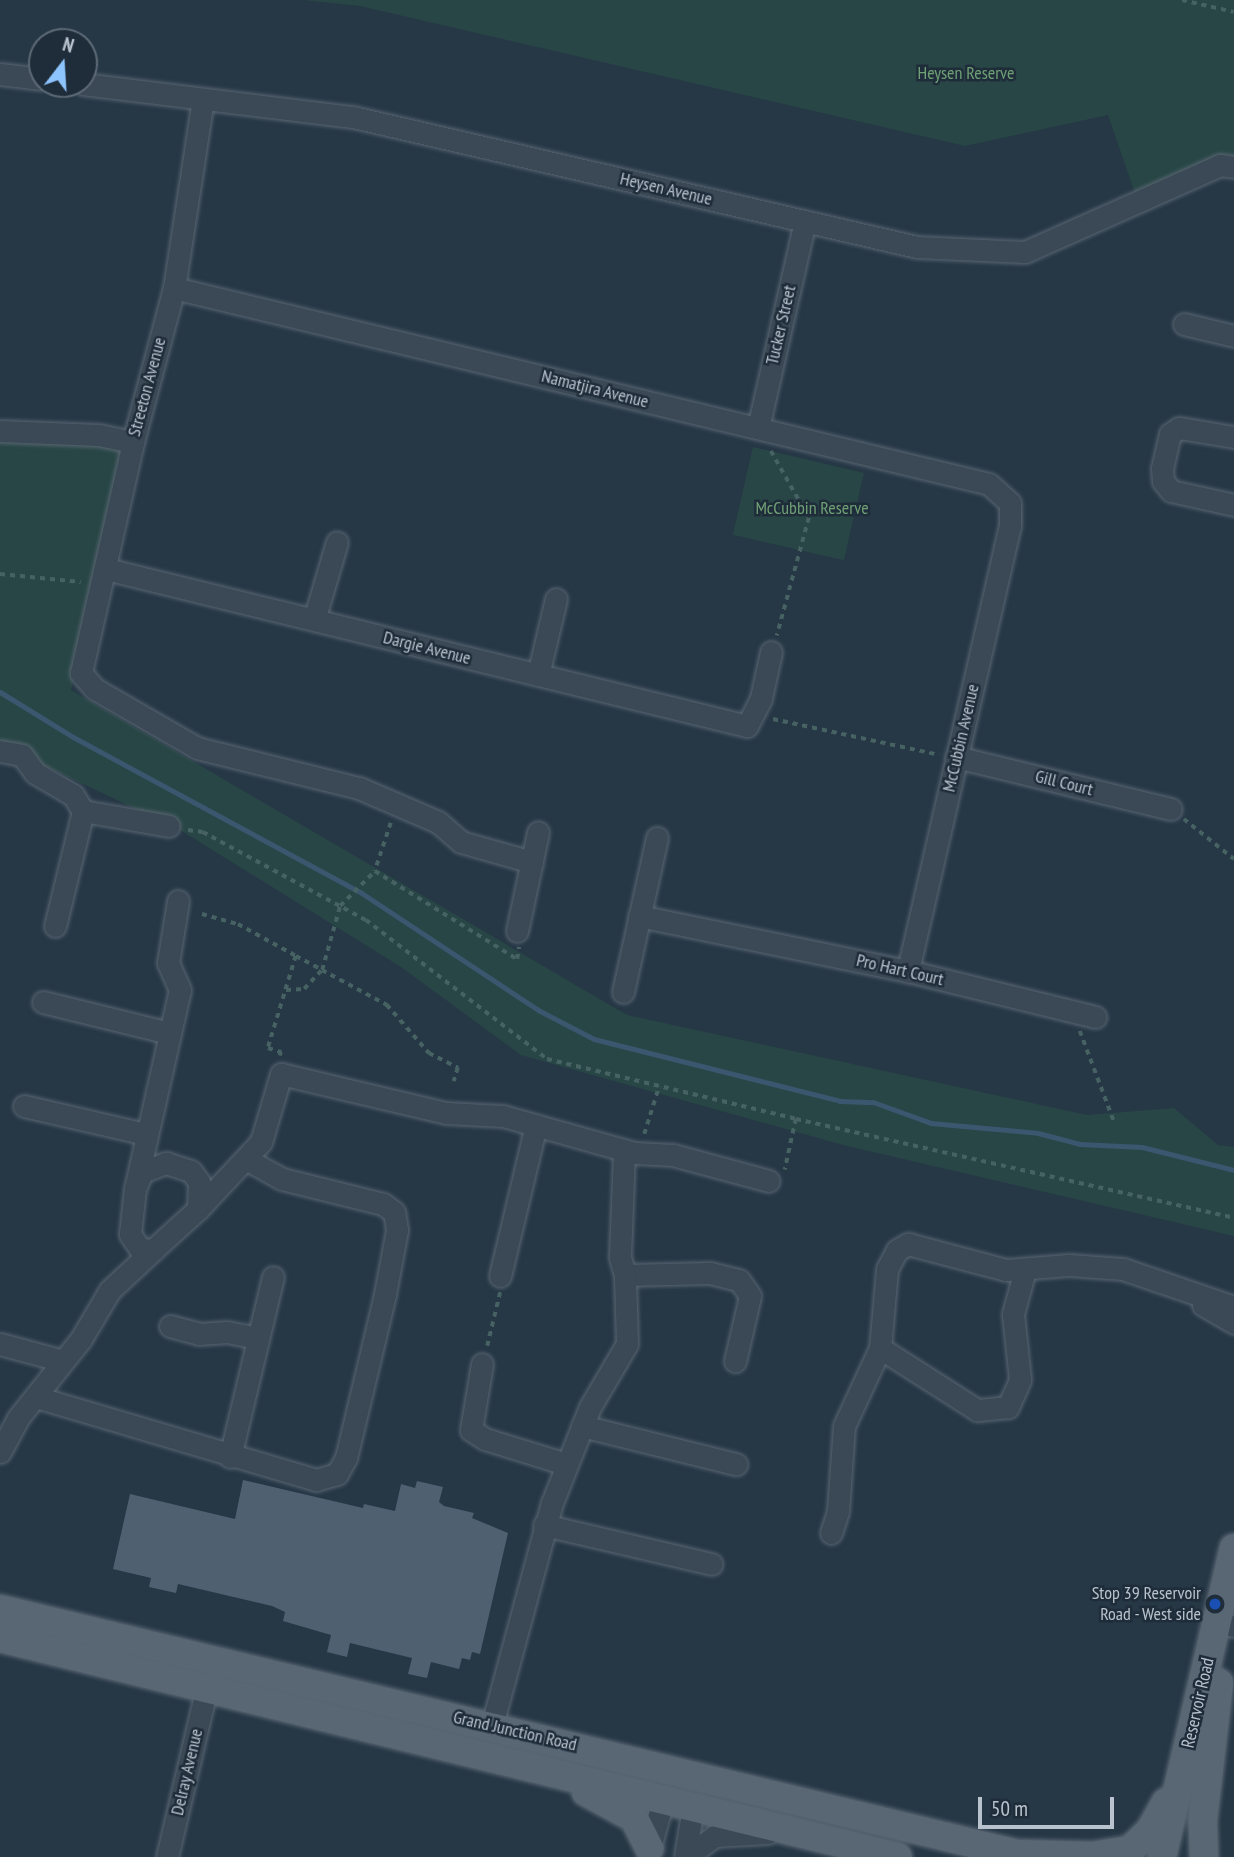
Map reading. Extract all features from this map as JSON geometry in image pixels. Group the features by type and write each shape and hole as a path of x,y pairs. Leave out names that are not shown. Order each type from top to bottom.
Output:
{"main road":[{"name":"Reservoir Road","path":"1178,1857 1219,1684 1229,1623 1234,1548"},
{"name":"Grand Junction Road","path":"0,1609 213,1658 1024,1856 1092,1856 1130,1850 1150,1831 1181,1773"},
{"name":"Reservoir Road","path":"1162,1857 1181,1773 1229,1623"},
{"path":"0,1628 65,1653"},
{"name":"Grand Junction Road","path":"0,1637 898,1857"},
{"path":"207,1687 213,1658"},
{"path":"1204,1857 1203,1819 1219,1684"},
{"path":"534,1767 626,1812 648,1852"},
{"path":"663,1800 671,1769"},
{"path":"693,1807 700,1776"}],"street":[{"path":"0,74 28,77"},
{"name":"Heysen Avenue","path":"98,86 353,117 917,247 1026,252 1220,165 1234,167"},
{"name":"Streeton Avenue","path":"203,99 174,288 133,442 81,673 95,689 197,748 330,779 399,805"},
{"name":"Tucker Street","path":"758,428 805,221"},
{"name":"Namatjira Avenue","path":"174,288 989,484 1010,503"},
{"path":"1184,324 1234,336"},
{"path":"1234,437 1179,428 1170,433 1162,468 1163,481 1171,491 1234,505"},
{"path":"0,431 99,435 133,442"},
{"name":"McCubbin Avenue","path":"908,971 1010,525 1010,503"},
{"path":"314,620 337,542"},
{"name":"Dargie Avenue","path":"104,578 314,620 538,675 751,718"},
{"path":"538,675 556,599"},
{"path":"751,718 771,652"},
{"path":"0,751 22,755 35,774 72,794 83,811 55,926"},
{"name":"Gill Court","path":"956,757 1171,809"},
{"path":"399,805 438,822 461,842 532,862"},
{"path":"83,811 169,826"},
{"path":"517,931 538,832"},
{"path":"623,992 657,838"},
{"path":"110,1290 130,1218 145,1134 180,990 168,963 178,901"},
{"name":"Pro Hart Court","path":"639,916 704,926 908,971 1086,1015"},
{"path":"43,1002 169,1034"},
{"path":"0,1452 110,1290 242,1166 261,1142 281,1074 446,1113 503,1116 631,1152 673,1155 769,1181"},
{"path":"24,1106 145,1134"},
{"path":"500,1276 536,1125"},
{"path":"36,1397 230,1457 316,1480 337,1474 346,1458 397,1230 394,1212 383,1204 282,1179 242,1166 211,1176 191,1171 166,1163 147,1150 145,1134"},
{"path":"498,1727 544,1525 582,1426 626,1344 625,1275 620,1256 631,1152"},
{"path":"135,1189 142,1172 166,1163"},
{"path":"191,1171 199,1181 198,1209"},
{"path":"130,1218 134,1242 140,1249 153,1250"},
{"path":"831,1534 838,1511 844,1426 880,1348 887,1269 897,1250 915,1243 987,1268 1025,1270 1103,1266 1149,1275 1188,1293 1234,1307"},
{"path":"880,1348 977,1410 1008,1408 1020,1380 1013,1314 1025,1270"},
{"path":"625,1275 710,1273 739,1280 750,1296 735,1361"},
{"path":"230,1457 273,1278"},
{"path":"1188,1293 1234,1323"},
{"path":"170,1326 199,1334 227,1332 258,1338"},
{"path":"0,1344 64,1361"},
{"path":"482,1364 471,1430 485,1439 566,1464"},
{"path":"582,1426 736,1464"},
{"path":"544,1525 712,1564"},
{"name":"Delray Avenue","path":"167,1857 207,1687"},
{"path":"648,1852 663,1800"},
{"path":"686,1857 693,1807"},
{"path":"686,1857 715,1836 792,1832"}],"path":[{"path":"1182,0 1234,12"},
{"path":"758,428 809,518 771,652"},
{"path":"0,575 104,578"},
{"path":"751,718 956,757"},
{"path":"286,990 304,989 322,971 340,906 375,871 399,805"},
{"path":"1171,809 1234,859"},
{"path":"169,826 203,832 366,920 547,1059 796,1119 1234,1218"},
{"path":"375,871 517,959 517,931"},
{"path":"202,914 238,924 393,1010 429,1053 458,1068 454,1081"},
{"path":"281,1074 281,1052 268,1048 296,956"},
{"path":"1086,1015 1082,1043 1115,1124"},
{"path":"631,1152 659,1086"},
{"path":"769,1181 785,1171 796,1119"},
{"path":"482,1364 500,1276"}],"green space":[{"name":"Heysen Reserve","path":"303,0 1234,0 1234,167 1138,202 1108,115 965,146 360,6"},
{"path":"0,436 133,442 71,690 627,1015 1087,1115 1174,1108 1218,1145 1234,1147 1234,1236 843,1145 521,1055 401,967 180,830 22,755 0,750"},
{"name":"McCubbin Reserve","path":"753,447 864,473 844,560 733,535"}],"building":[{"path":"243,1480 363,1508 364,1504 395,1511 401,1484 415,1488 417,1481 443,1487 439,1502 444,1506 474,1513 472,1518 508,1533 480,1654 472,1652 470,1660 462,1658 459,1669 431,1662 427,1678 408,1674 412,1658 350,1643 347,1657 327,1652 331,1635 283,1621 285,1612 272,1606 178,1584 176,1593 149,1587 151,1578 113,1569 130,1494 235,1519"}],"waterway":[{"path":"0,692 73,737 360,892 538,1010 594,1039 840,1101 873,1102 931,1123 1038,1133 1080,1144 1142,1147 1234,1170"}],"place":[{"name":"Stop 39 Reservoir Road - West side","path":"1215,1604"}]}
